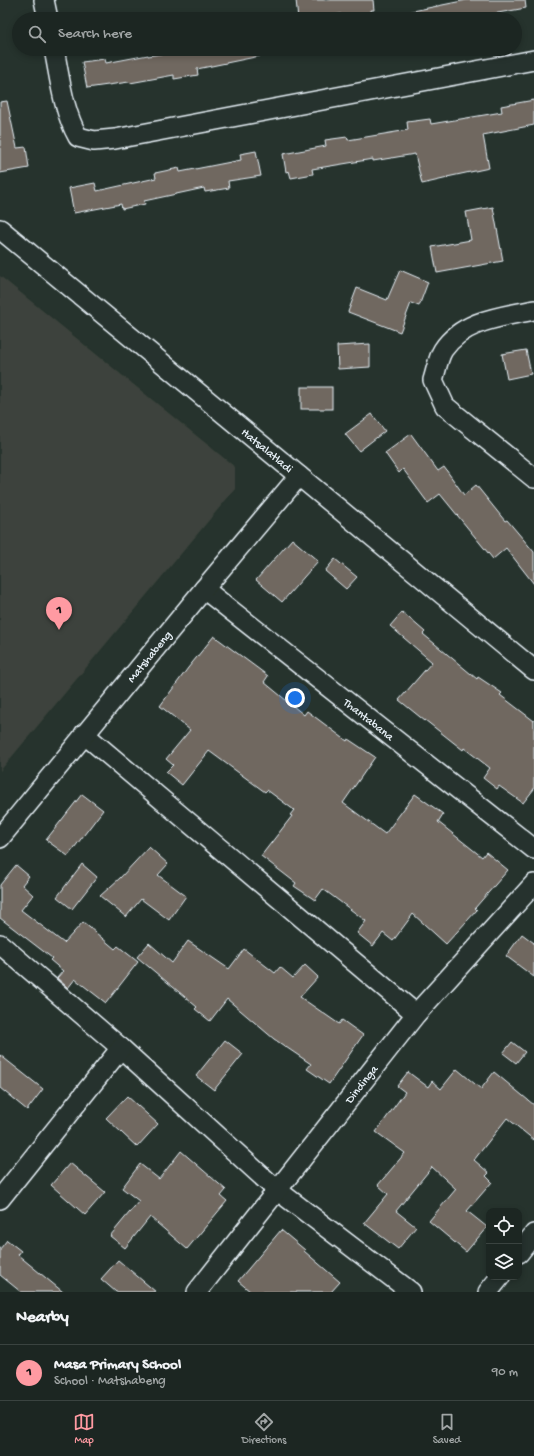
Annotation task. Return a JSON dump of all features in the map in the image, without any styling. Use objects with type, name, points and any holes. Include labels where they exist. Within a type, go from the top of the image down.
[{"type":"street","points":[[44,0],[47,12]]},
{"type":"street","points":[[55,56],[65,104],[72,125],[78,137],[94,141],[115,139],[534,60]]},
{"type":"street","name":"Hatsalatladi","points":[[0,229],[534,670]]},
{"type":"street","points":[[534,310],[481,322],[457,334],[443,351],[433,380],[445,406],[534,478]]},
{"type":"street","name":"Matshabeng","points":[[0,838],[204,588],[299,476]]},
{"type":"street","name":"Thantabana","points":[[204,588],[534,849]]},
{"type":"street","points":[[84,734],[416,1014]]},
{"type":"street","name":"Dindinga","points":[[197,1292],[416,1014],[534,884]]},
{"type":"street","points":[[0,944],[121,1048],[277,1190],[411,1292]]},
{"type":"street","points":[[0,1198],[121,1048]]},
{"type":"street","points":[[522,1249],[534,1234]]},
{"type":"street","points":[[488,1292],[498,1280]]},
{"type":"shaded area","points":[[0,276],[235,467],[235,489],[0,771]]},
{"type":"building","points":[[296,0],[373,0],[374,10],[371,10],[371,12],[297,12]]},
{"type":"building","points":[[467,0],[525,0],[526,8],[503,12],[408,12]]},
{"type":"building","points":[[143,56],[260,56],[197,69],[198,75],[174,79],[174,75],[130,83],[87,88],[82,62],[105,59],[106,63]]},
{"type":"building","points":[[534,100],[534,125],[483,135],[489,168],[422,184],[415,154],[312,169],[313,174],[291,178],[289,171],[286,172],[283,154],[326,146],[325,140],[347,137],[348,140],[408,130],[407,122],[430,119],[431,124],[502,112],[501,106]]},
{"type":"building","points":[[7,101],[17,148],[26,147],[29,168],[0,173],[0,102]]},
{"type":"building","points":[[256,151],[261,176],[228,181],[229,188],[205,192],[204,188],[144,201],[145,204],[122,209],[121,204],[74,213],[69,188],[95,183],[97,191],[156,178],[155,173],[179,168],[180,172],[241,160],[240,154]]},
{"type":"building","points":[[493,207],[503,261],[437,273],[432,247],[471,240],[466,212]]},
{"type":"building","points":[[400,270],[428,282],[419,306],[411,303],[400,332],[348,312],[357,288],[387,300]]},
{"type":"building","points":[[370,344],[370,367],[338,369],[337,346]]},
{"type":"building","points":[[526,350],[531,374],[507,379],[502,354]]},
{"type":"building","points":[[301,387],[332,387],[332,409],[301,409]]},
{"type":"building","points":[[372,414],[385,431],[359,451],[345,434]]},
{"type":"building","points":[[411,434],[438,471],[444,467],[464,495],[476,485],[505,521],[507,520],[534,552],[534,584],[506,548],[493,559],[440,494],[428,503],[403,469],[399,473],[385,453]]},
{"type":"building","points":[[292,539],[318,561],[282,602],[256,580]]},
{"type":"building","points":[[335,559],[357,577],[346,589],[325,571]]},
{"type":"building","points":[[402,612],[425,632],[423,634],[477,679],[478,677],[502,693],[500,695],[534,721],[534,789],[523,803],[499,786],[497,789],[483,778],[490,768],[464,748],[463,750],[399,700],[432,662],[390,626]]},
{"type":"building","points":[[214,636],[268,676],[264,682],[304,715],[307,711],[347,741],[348,739],[375,757],[343,803],[385,834],[415,794],[443,814],[438,822],[482,857],[486,852],[508,870],[475,908],[477,910],[446,944],[413,914],[393,941],[383,933],[373,946],[357,933],[366,921],[323,889],[315,900],[294,886],[296,883],[261,856],[292,816],[290,815],[294,810],[267,790],[265,792],[209,751],[182,785],[166,772],[173,765],[166,759],[190,730],[160,706]]},
{"type":"building","points":[[82,794],[103,810],[68,856],[46,840]]},
{"type":"building","points":[[149,847],[168,864],[158,875],[186,896],[169,920],[141,899],[126,917],[100,896],[120,878]]},
{"type":"building","points":[[82,864],[97,877],[72,909],[57,897]]},
{"type":"building","points":[[16,865],[29,876],[22,885],[33,895],[21,910],[64,943],[83,922],[115,949],[118,946],[138,962],[106,1003],[75,979],[68,988],[57,978],[63,971],[50,960],[52,958],[0,918],[0,885]]},
{"type":"building","points":[[522,934],[534,943],[534,977],[506,956]]},
{"type":"building","points":[[188,941],[229,969],[244,949],[275,973],[280,967],[293,978],[305,965],[318,977],[300,997],[339,1024],[342,1020],[363,1035],[329,1084],[307,1069],[311,1064],[274,1039],[227,999],[210,1021],[195,1009],[197,1007],[137,957],[149,943],[172,963]]},
{"type":"building","points":[[225,1040],[243,1054],[214,1090],[196,1076]]},
{"type":"building","points":[[512,1042],[525,1052],[516,1063],[503,1053]]},
{"type":"building","points":[[0,1055],[43,1089],[27,1110],[0,1088]]},
{"type":"building","points":[[457,1069],[481,1089],[494,1072],[534,1105],[534,1140],[507,1118],[474,1160],[489,1173],[486,1176],[492,1182],[467,1211],[486,1226],[486,1228],[466,1252],[429,1221],[456,1189],[432,1167],[396,1211],[416,1227],[398,1249],[364,1223],[388,1194],[378,1185],[405,1153],[376,1132],[405,1092],[397,1086],[408,1072],[428,1087],[432,1081],[441,1089]]},
{"type":"building","points":[[127,1096],[158,1124],[137,1147],[106,1118]]},
{"type":"building","points":[[181,1151],[226,1190],[221,1196],[227,1201],[187,1249],[150,1217],[125,1248],[110,1236],[139,1201],[122,1188],[140,1164],[159,1179]]},
{"type":"building","points":[[70,1163],[105,1192],[85,1215],[51,1185]]},
{"type":"building","points":[[281,1230],[340,1282],[331,1292],[251,1292],[238,1281]]},
{"type":"building","points":[[7,1240],[21,1251],[18,1255],[63,1292],[21,1292],[0,1275],[0,1249]]},
{"type":"building","points":[[118,1260],[156,1292],[116,1292],[101,1279]]},
{"type":"place","name":"Masa Primary School","points":[[59,630]]}]
